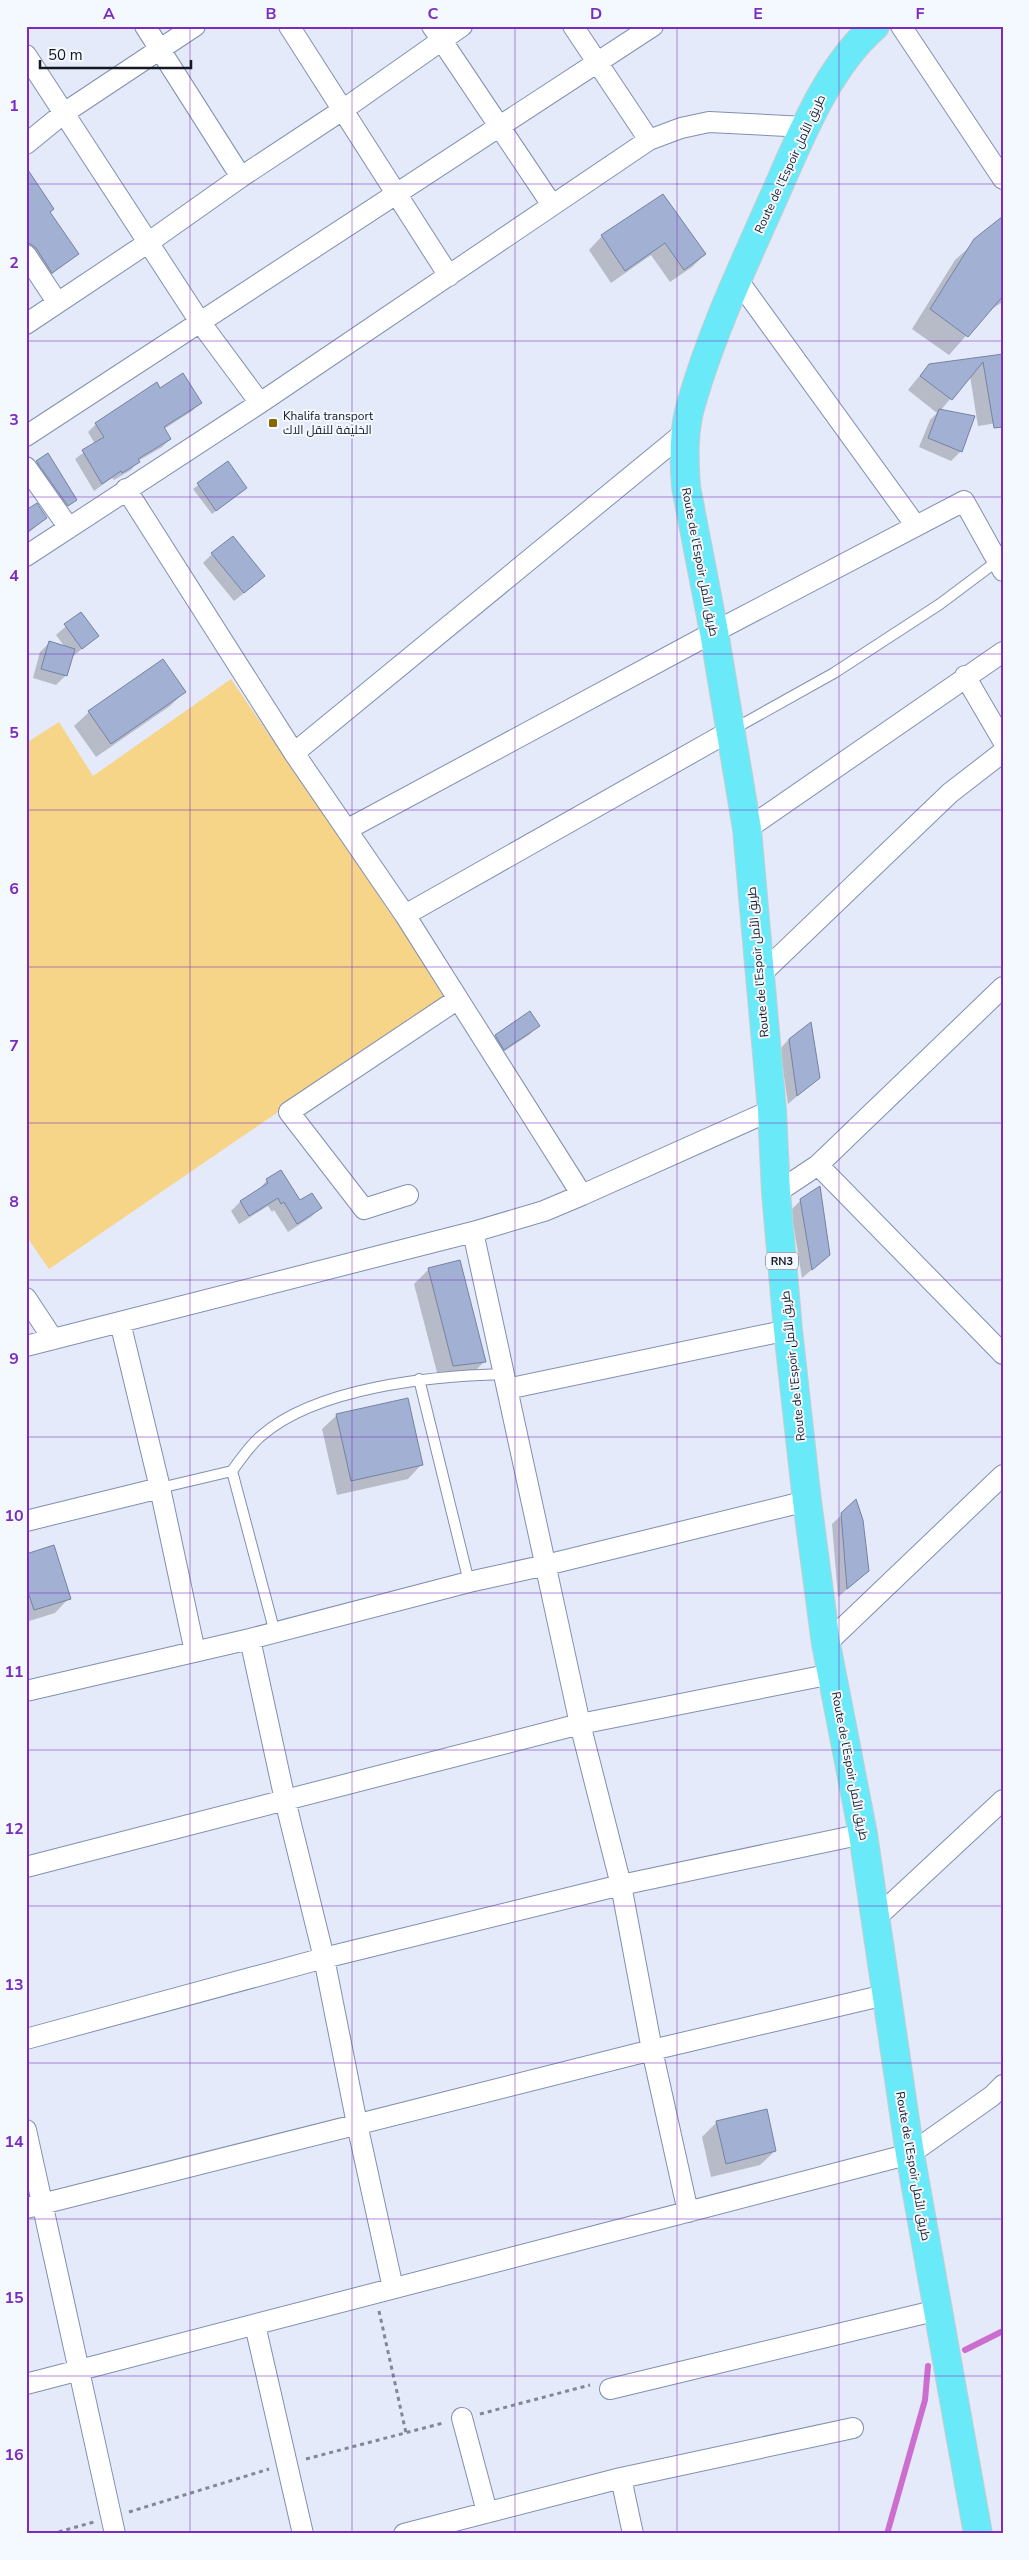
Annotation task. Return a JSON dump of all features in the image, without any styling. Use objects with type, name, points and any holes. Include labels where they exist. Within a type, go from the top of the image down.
[{"type":"highway","name":"Route de l’Espoir طريق الأمل","points":[[875,26],[837,72],[819,98],[737,279],[692,401],[685,432],[686,487],[714,632],[747,829],[758,977],[772,1110],[776,1194],[788,1330],[807,1501],[826,1644],[863,1834],[885,1995],[910,2154],[978,2534]]},
{"type":"street","points":[[145,26],[241,177]]},
{"type":"street","points":[[26,144],[64,113],[195,26]]},
{"type":"street","points":[[289,26],[449,276]]},
{"type":"street","points":[[26,324],[149,242],[241,177],[344,110],[437,33],[462,26]]},
{"type":"street","points":[[573,26],[649,140]]},
{"type":"street","points":[[26,436],[653,26]]},
{"type":"street","points":[[901,26],[1003,179]]},
{"type":"street","points":[[437,33],[552,204]]},
{"type":"street","points":[[26,56],[200,322],[260,402]]},
{"type":"street","points":[[26,556],[449,276],[552,204],[649,140],[681,128],[710,122],[806,127]]},
{"type":"street","points":[[26,254],[57,302]]},
{"type":"street","points":[[737,279],[916,526]]},
{"type":"street","points":[[294,753],[685,432]]},
{"type":"street","points":[[26,467],[69,528]]},
{"type":"street","points":[[126,489],[294,753],[405,914],[582,1195]]},
{"type":"street","points":[[348,829],[714,632],[964,501],[1001,563]]},
{"type":"street","points":[[747,829],[965,676],[1003,652]]},
{"type":"street","points":[[965,676],[1003,741]]},
{"type":"street","points":[[405,914],[730,731]]},
{"type":"street","points":[[758,977],[950,794],[1003,752]]},
{"type":"street","points":[[776,1194],[818,1166],[1003,987]]},
{"type":"street","points":[[408,1195],[364,1209],[289,1112],[458,999]]},
{"type":"street","points":[[26,1346],[472,1232],[544,1211],[772,1110]]},
{"type":"street","points":[[818,1166],[1003,1354]]},
{"type":"street","points":[[472,1232],[580,1724],[621,1885],[652,2050],[688,2212]]},
{"type":"street","points":[[26,1298],[53,1339]]},
{"type":"street","points":[[120,1322],[160,1488],[195,1652]]},
{"type":"street","points":[[505,1382],[788,1330]]},
{"type":"street","points":[[826,1644],[1003,1476]]},
{"type":"street","points":[[26,1521],[160,1488]]},
{"type":"street","points":[[26,1691],[275,1633],[469,1582],[546,1566],[807,1501]]},
{"type":"street","points":[[250,1639],[285,1800],[324,1958],[357,2124],[384,2291]]},
{"type":"street","points":[[26,1867],[580,1724],[832,1674]]},
{"type":"street","points":[[875,1919],[1003,1800]]},
{"type":"street","points":[[26,2039],[324,1958],[621,1885],[863,1834]]},
{"type":"street","points":[[34,2205],[652,2050],[885,1995]]},
{"type":"street","points":[[26,2384],[910,2154],[992,2096],[1003,2086]]},
{"type":"street","points":[[26,2130],[34,2205],[80,2370],[114,2525]]},
{"type":"street","points":[[610,2389],[938,2310]]},
{"type":"street","points":[[255,2325],[303,2534]]},
{"type":"street","points":[[462,2418],[488,2512]]},
{"type":"street","points":[[416,2532],[621,2478],[853,2428]]},
{"type":"street","points":[[621,2478],[633,2534]]},
{"type":"lane","points":[[730,731],[842,668],[1001,563]]},
{"type":"lane","points":[[419,1379],[469,1582]]},
{"type":"lane","points":[[160,1488],[232,1471],[261,1436],[283,1420],[308,1408],[360,1392],[419,1379],[505,1382]]},
{"type":"lane","points":[[232,1471],[275,1633]]},
{"type":"path","points":[[384,2291],[406,2433]]},
{"type":"path","points":[[51,2534],[114,2525],[287,2464],[462,2418],[596,2384],[610,2389]]},
{"type":"shaded area","points":[[231,679],[447,996],[49,1269],[26,1236],[26,743],[59,722],[93,776]]},
{"type":"building","points":[[26,167],[54,209],[50,212],[79,254],[52,273],[36,248],[26,241]]},
{"type":"building","points":[[663,194],[706,254],[684,270],[665,243],[625,271],[601,235]]},
{"type":"building","points":[[1003,216],[1003,296],[968,337],[930,309],[974,239]]},
{"type":"building","points":[[1003,354],[1003,427],[994,428],[983,362],[952,400],[920,376],[929,364]]},
{"type":"building","points":[[183,373],[202,403],[164,427],[171,439],[138,459],[140,462],[122,473],[121,471],[102,484],[82,450],[104,437],[95,423],[157,382],[160,388]]},
{"type":"building","points":[[939,409],[975,416],[962,452],[928,438]]},
{"type":"building","points":[[48,453],[77,500],[68,506],[36,461]]},
{"type":"building","points":[[228,461],[247,488],[216,511],[197,483]]},
{"type":"building","points":[[37,503],[47,518],[26,533],[26,510]]},
{"type":"building","points":[[233,536],[265,576],[244,593],[211,553]]},
{"type":"building","points":[[81,612],[99,636],[82,649],[64,624]]},
{"type":"building","points":[[49,641],[75,649],[67,676],[41,669]]},
{"type":"building","points":[[163,659],[186,692],[111,744],[88,711]]},
{"type":"building","points":[[530,1011],[540,1026],[504,1050],[495,1035]]},
{"type":"building","points":[[811,1022],[820,1078],[797,1096],[789,1039]]},
{"type":"building","points":[[281,1170],[300,1200],[312,1193],[322,1208],[297,1224],[284,1202],[281,1204],[278,1198],[249,1216],[240,1201],[268,1183],[266,1179]]},
{"type":"building","points":[[820,1186],[830,1255],[812,1270],[800,1199]]},
{"type":"building","points":[[460,1260],[486,1362],[453,1366],[428,1268]]},
{"type":"building","points":[[408,1398],[423,1465],[351,1481],[336,1414]]},
{"type":"building","points":[[856,1499],[863,1520],[869,1571],[847,1589],[841,1513]]},
{"type":"building","points":[[54,1545],[71,1599],[34,1610],[26,1586],[26,1554]]},
{"type":"building","points":[[767,2109],[776,2151],[726,2164],[716,2121]]},
{"type":"waterway","points":[[965,2350],[1003,2331]]},
{"type":"waterway","points":[[887,2534],[925,2400],[928,2366]]},
{"type":"place","name":"Khalifa transport الخليفة للنقل الاك","points":[[273,423]]}]
